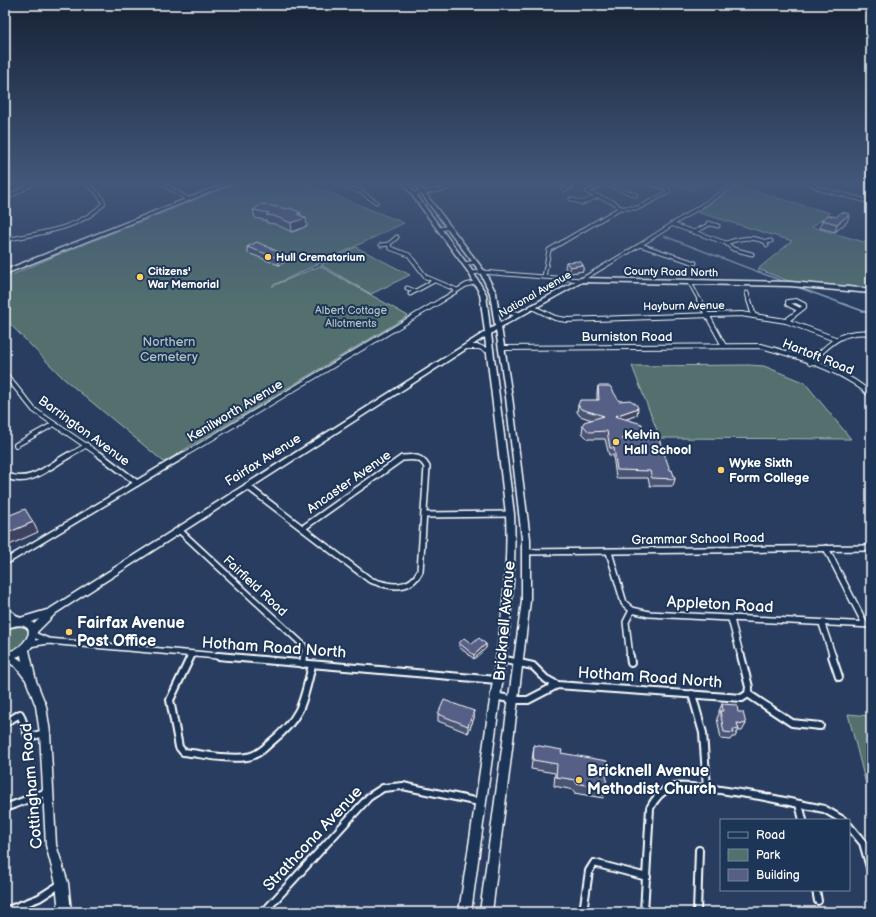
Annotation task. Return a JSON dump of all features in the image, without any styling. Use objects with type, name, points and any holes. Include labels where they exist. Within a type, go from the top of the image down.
[{"type":"street","points":[[5,240],[69,224]]},
{"type":"street","points":[[5,272],[126,224]]},
{"type":"street","name":"Bricknell Avenue","points":[[436,224],[477,282],[483,294],[510,514],[509,588],[501,659],[479,802],[465,912]]},
{"type":"street","name":"Bricknell Avenue","points":[[446,224],[482,272],[493,293],[497,327],[502,348],[513,422],[526,552],[526,602],[486,912]]},
{"type":"street","points":[[544,277],[549,250],[593,224]]},
{"type":"street","points":[[671,224],[704,237],[726,243],[733,249],[752,256],[757,253]]},
{"type":"street","name":"National Avenue","points":[[488,333],[640,245],[671,224]]},
{"type":"street","points":[[694,232],[709,224],[718,226]]},
{"type":"street","points":[[440,229],[449,228]]},
{"type":"street","points":[[726,243],[744,236],[756,238],[767,244],[771,241]]},
{"type":"street","points":[[381,245],[389,244],[397,238]]},
{"type":"street","points":[[389,244],[390,248],[395,251],[406,253],[426,277],[457,290]]},
{"type":"street","points":[[640,245],[695,263]]},
{"type":"street","points":[[406,253],[410,251]]},
{"type":"street","points":[[465,264],[475,262]]},
{"type":"street","name":"County Road North","points":[[471,273],[482,272],[581,280],[790,284],[871,291]]},
{"type":"street","name":"National Avenue","points":[[592,273],[593,280]]},
{"type":"street","points":[[410,294],[434,281]]},
{"type":"street","name":"Kenilworth Avenue","points":[[5,562],[457,290],[477,282]]},
{"type":"street","points":[[690,283],[724,346]]},
{"type":"street","points":[[407,288],[415,291]]},
{"type":"street","points":[[483,294],[493,293]]},
{"type":"street","points":[[747,293],[754,316]]},
{"type":"street","name":"Hayburn Avenue","points":[[532,307],[561,320],[706,314],[754,316],[786,321],[835,340]]},
{"type":"street","points":[[496,310],[519,314]]},
{"type":"street","points":[[786,321],[800,310]]},
{"type":"street","points":[[810,363],[835,340],[848,332],[871,333]]},
{"type":"street","name":"Fairfax Avenue","points":[[5,625],[53,611],[488,333]]},
{"type":"street","points":[[467,346],[479,347],[491,352]]},
{"type":"street","name":"Burniston Road","points":[[502,348],[753,346]]},
{"type":"street","name":"Hartoft Road","points":[[753,346],[781,351],[810,363],[854,382],[867,389],[871,395]]},
{"type":"street","name":"Barrington Avenue","points":[[5,374],[29,404],[54,424],[87,445],[137,483]]},
{"type":"street","points":[[16,444],[54,424]]},
{"type":"street","points":[[5,475],[12,480],[32,478],[87,445]]},
{"type":"street","name":"Ancaster Avenue","points":[[247,486],[370,580],[385,586],[405,586],[418,577],[420,571],[427,468],[423,460],[415,457],[405,457],[303,528]]},
{"type":"street","points":[[504,470],[517,469]]},
{"type":"street","points":[[425,515],[510,514]]},
{"type":"street","name":"Fairfield Road","points":[[179,530],[303,645],[306,650],[303,664]]},
{"type":"street","points":[[826,548],[868,625]]},
{"type":"street","name":"Grammar School Road","points":[[526,552],[871,548]]},
{"type":"street","points":[[609,552],[624,603],[632,610],[626,622],[631,663]]},
{"type":"street","name":"Appleton Road","points":[[632,610],[649,614],[822,624],[868,625]]},
{"type":"street","points":[[5,611],[20,621],[31,624],[34,633]]},
{"type":"street","name":"Fairfax Avenue","points":[[26,647],[34,633],[53,611]]},
{"type":"street","points":[[731,619],[749,686],[748,694],[792,723],[820,726]]},
{"type":"street","points":[[822,624],[839,677]]},
{"type":"street","name":"Hotham Road North","points":[[34,633],[48,642]]},
{"type":"street","name":"Hotham Road North","points":[[26,647],[48,642],[497,680]]},
{"type":"street","points":[[7,656],[26,647]]},
{"type":"street","name":"Cottingham Road","points":[[26,647],[31,681],[40,706],[45,733],[52,845],[62,883],[65,912]]},
{"type":"street","points":[[191,655],[170,700],[179,747],[183,752],[193,753],[248,757],[259,753],[298,716],[306,693],[312,665]]},
{"type":"street","name":"Cottingham Road","points":[[7,656],[19,664],[31,681]]},
{"type":"street","name":"Hotham Road North","points":[[501,659],[533,666],[546,679],[558,685]]},
{"type":"street","name":"Hotham Road North","points":[[495,696],[514,700],[532,699],[548,688],[558,685],[742,698],[748,694]]},
{"type":"street","points":[[692,694],[703,733],[706,788]]},
{"type":"street","points":[[5,723],[20,714],[28,735],[33,736],[45,733]]},
{"type":"street","name":"Strathcona Avenue","points":[[264,912],[369,797],[383,788],[402,786],[479,802]]},
{"type":"street","points":[[644,912],[650,808],[657,795],[670,787],[706,788],[799,804],[824,809],[841,819]]},
{"type":"street","points":[[5,808],[49,791]]},
{"type":"street","points":[[799,804],[803,819]]},
{"type":"street","points":[[850,827],[863,843],[871,871]]},
{"type":"street","points":[[697,912],[699,850]]},
{"type":"street","points":[[583,912],[589,871],[594,863],[647,877]]},
{"type":"street","points":[[5,911],[39,898],[62,883]]},
{"type":"street","points":[[816,891],[818,901]]},
{"type":"green space","name":"Northern Cemetery","points":[[135,224],[402,224],[272,286],[320,266],[408,316],[164,462],[64,379],[5,319],[5,278]]},
{"type":"green space","points":[[736,224],[816,224],[812,227],[871,244],[871,288],[788,281],[758,269],[792,241]]},
{"type":"green space","points":[[356,247],[410,275],[371,294],[321,265]]},
{"type":"green space","points":[[632,366],[764,366],[805,383],[851,439],[660,438]]},
{"type":"green space","points":[[12,625],[21,625],[27,628],[29,630],[29,638],[17,650],[5,653],[5,628]]},
{"type":"green space","points":[[848,714],[871,716],[871,804]]},
{"type":"building","points":[[257,242],[285,255],[278,258],[247,247]]},
{"type":"building","points":[[580,261],[583,265],[570,267],[566,262]]},
{"type":"building","name":"Kelvin Hall School","points":[[598,386],[610,386],[619,401],[630,400],[636,404],[638,408],[615,416],[642,424],[642,430],[622,439],[659,439],[670,470],[672,470],[675,479],[652,478],[650,471],[617,470],[614,448],[610,448],[607,431],[589,432],[583,425],[584,422],[604,416],[581,409],[578,405],[580,400],[599,400]]},
{"type":"building","points":[[25,509],[33,522],[5,534],[5,517]]},
{"type":"building","points":[[464,638],[472,644],[479,638],[486,644],[474,655],[459,643]]},
{"type":"building","points":[[444,700],[474,711],[468,726],[438,714]]},
{"type":"building","points":[[722,704],[737,705],[738,712],[743,712],[746,724],[737,723],[739,730],[733,729],[734,733],[724,732],[720,711],[723,711]]},
{"type":"building","points":[[534,745],[562,750],[561,753],[607,761],[606,789],[576,783],[576,780],[556,777],[557,764],[533,760]]},
{"type":"waterway","points":[[664,236],[782,281]]},
{"type":"waterway","points":[[800,288],[871,314]]},
{"type":"place","name":"Hull Crematorium","points":[[268,257]]},
{"type":"place","name":"Citizens' War Memorial","points":[[140,277]]},
{"type":"place","name":"Kelvin Hall School","points":[[616,442]]},
{"type":"place","name":"Wyke Sixth Form College","points":[[721,470]]},
{"type":"place","name":"Fairfax Avenue Post Office","points":[[69,632]]},
{"type":"place","name":"Bricknell Avenue Methodist Church","points":[[579,780]]},
{"type":"park label","name":"Albert Cottage Allotments","points":[[351,316]]}]
